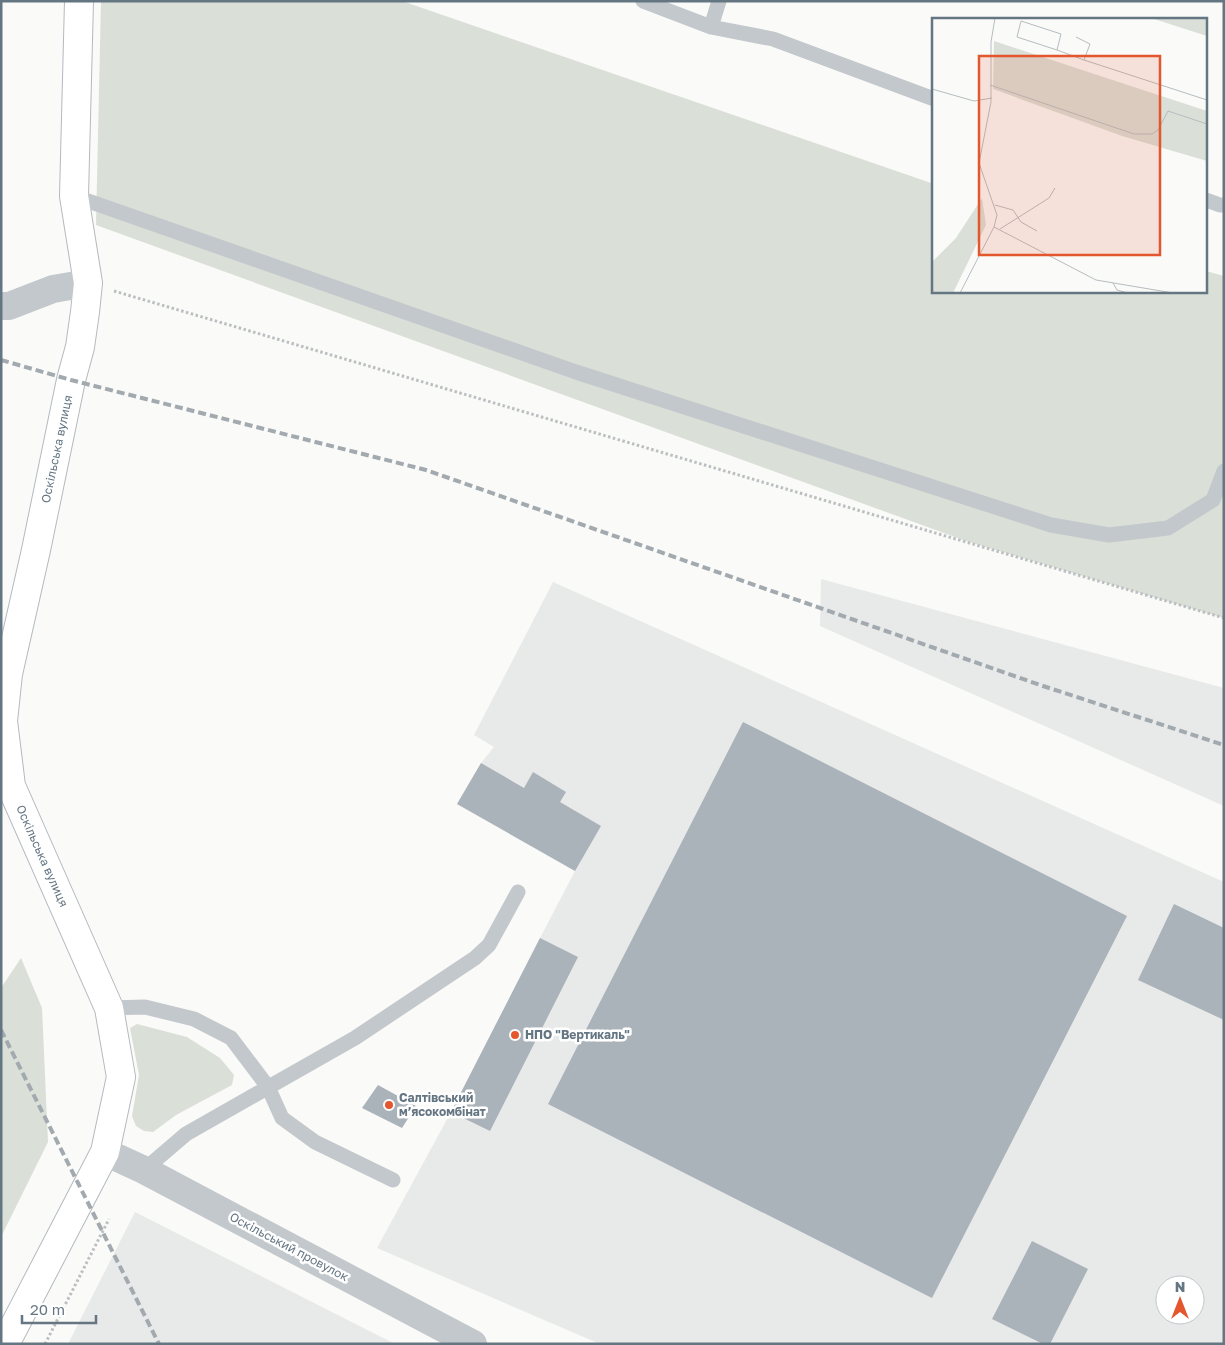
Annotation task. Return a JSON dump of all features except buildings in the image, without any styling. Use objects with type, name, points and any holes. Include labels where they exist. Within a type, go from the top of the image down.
[{"type":"main road","name":"Оскільська вулиця","points":[[5,1344],[105,1152],[121,1077],[109,1008],[11,786],[3,721],[8,674],[71,380],[80,347],[88,283],[74,196],[79,1]]},
{"type":"street","points":[[1,306],[9,306],[53,289],[88,283]]},
{"type":"street","name":"Оскільський провулок","points":[[105,1152],[144,1170],[473,1344]]},
{"type":"lane","points":[[643,1],[711,26],[773,39],[932,98]]},
{"type":"lane","points":[[711,26],[719,1]]},
{"type":"lane","points":[[74,196],[576,372],[1051,525],[1109,535],[1168,528],[1213,500],[1224,471]]},
{"type":"lane","points":[[1208,201],[1224,205]]},
{"type":"lane","points":[[144,1170],[186,1134],[355,1038],[475,958],[489,945],[518,892]]},
{"type":"lane","points":[[109,1008],[145,1007],[194,1019],[231,1038],[268,1087],[282,1118],[314,1142],[393,1180]]},
{"type":"path","points":[[88,283],[1224,618]]},
{"type":"path","points":[[45,1344],[109,1219]]},
{"type":"shaded area","points":[[101,1],[402,1],[932,183],[932,292],[1208,292],[1208,272],[1224,276],[1224,618],[966,541],[96,225]]},
{"type":"shaded area","points":[[821,579],[1224,688],[1224,806],[820,626]]},
{"type":"shaded area","points":[[553,582],[1224,882],[1224,1344],[600,1344],[377,1248],[451,1112],[575,871],[457,804],[481,763],[494,747],[474,735]]},
{"type":"shaded area","points":[[21,958],[42,1008],[48,1142],[1,1237],[1,988]]},
{"type":"shaded area","points":[[137,1024],[187,1037],[220,1058],[234,1075],[232,1085],[176,1115],[153,1132],[144,1131],[136,1126],[132,1116],[139,1075],[130,1028]]},
{"type":"shaded area","points":[[135,1212],[395,1344],[68,1344]]},
{"type":"railway","points":[[1,360],[71,380],[426,470],[1043,686],[1224,745]]},
{"type":"railway","points":[[1,1030],[159,1344]]},
{"type":"place","name":"НПО \"Вертикаль\"","points":[[515,1035]]},
{"type":"place","name":"Салтівський мʼясокомбінат","points":[[389,1105]]}]
